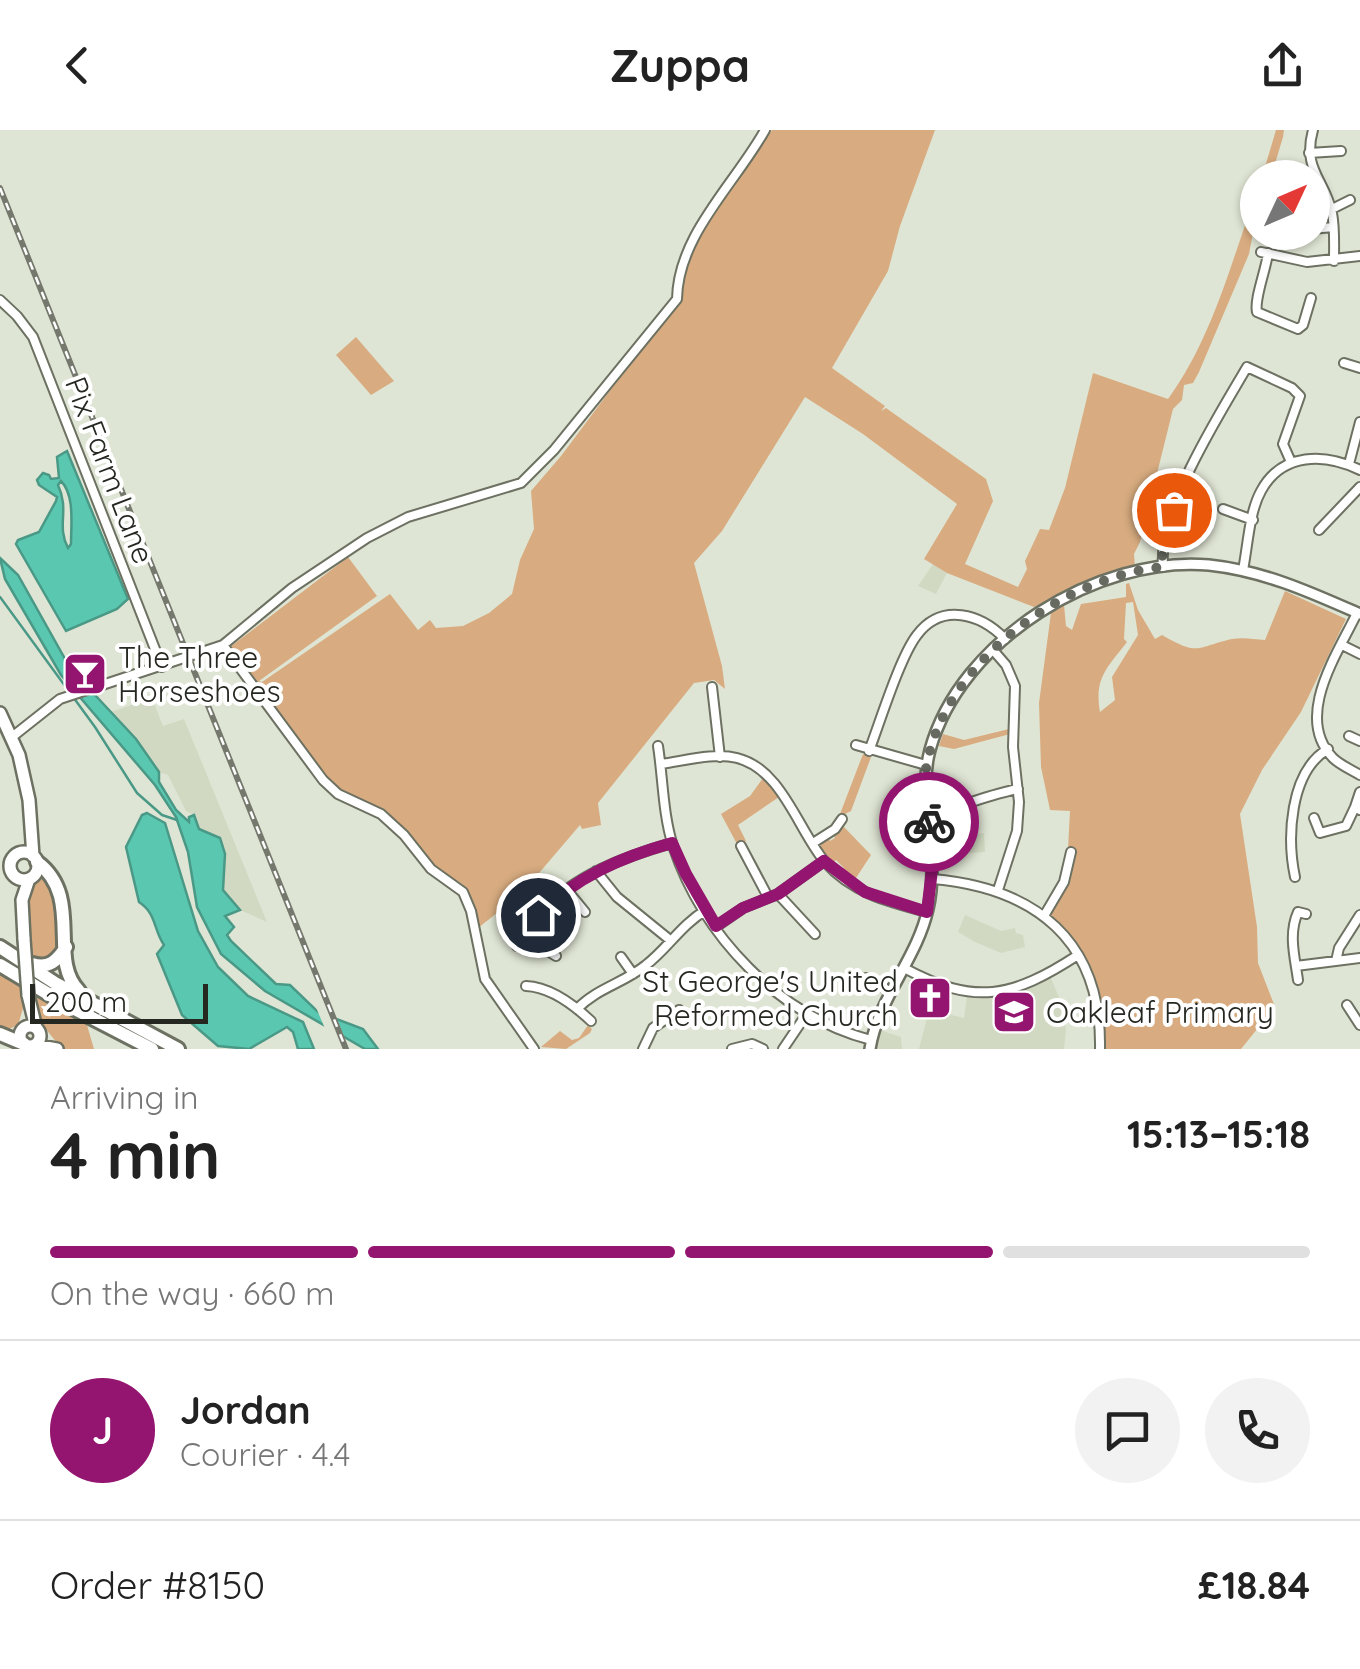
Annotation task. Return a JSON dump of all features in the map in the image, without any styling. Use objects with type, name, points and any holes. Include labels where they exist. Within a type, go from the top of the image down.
[{"type":"highway","points":[[30,870],[53,878],[61,899],[68,980],[92,1004]]},
{"type":"highway","points":[[0,947],[6,965],[152,1049]]},
{"type":"highway","points":[[6,965],[48,966],[66,948]]},
{"type":"highway","points":[[6,965],[178,1049]]},
{"type":"highway","points":[[2,1035],[30,1035]]},
{"type":"main road","points":[[0,713],[12,737],[32,825],[30,870],[22,900],[30,1035]]},
{"type":"main road","points":[[30,870],[10,866],[32,825]]},
{"type":"main road","points":[[20,852],[30,870]]},
{"type":"street","points":[[12,737],[48,706],[76,693],[223,645],[292,588],[408,516],[521,483],[676,299],[677,277],[690,244],[765,130]]},
{"type":"street","points":[[1310,160],[1313,130]]},
{"type":"street","points":[[1309,153],[1341,152]]},
{"type":"street","points":[[1332,210],[1350,200]]},
{"type":"street","points":[[1330,206],[1334,261]]},
{"type":"street","points":[[1312,298],[1298,329],[1257,312],[1255,301],[1264,284],[1265,252],[1307,262],[1360,256]]},
{"type":"street","name":"Pix Farm Lane","points":[[0,300],[33,337],[162,667]]},
{"type":"street","points":[[1344,362],[1360,368]]},
{"type":"street","points":[[1163,567],[1162,550],[1185,480],[1247,367],[1292,388],[1300,396],[1283,444],[1291,462]]},
{"type":"street","points":[[1221,415],[1233,422]]},
{"type":"street","points":[[1349,464],[1360,422]]},
{"type":"street","points":[[1243,570],[1260,492],[1291,462],[1323,457],[1360,470]]},
{"type":"street","points":[[1319,530],[1360,487]]},
{"type":"street","points":[[1223,510],[1253,520]]},
{"type":"street","points":[[658,746],[672,843],[716,926],[758,978],[806,1015],[870,1045],[891,992],[919,940],[927,912],[933,879],[926,765],[945,715],[993,650],[1042,611],[1080,588],[1134,570],[1204,565],[1243,570],[1290,583],[1358,614],[1318,697],[1316,711],[1333,758],[1357,773],[1360,760]]},
{"type":"street","points":[[869,751],[910,648],[925,627],[950,615],[970,615],[988,622],[1005,639]]},
{"type":"street","points":[[223,645],[323,780],[338,794],[381,814],[404,835],[431,870],[463,892],[472,911],[485,979],[534,1049]]},
{"type":"street","points":[[1342,645],[1360,654]]},
{"type":"street","points":[[993,650],[1006,665],[1015,686],[1013,734],[1018,789],[1017,831],[998,890]]},
{"type":"street","points":[[712,687],[720,756]]},
{"type":"street","points":[[1349,736],[1360,741]]},
{"type":"street","points":[[856,746],[926,765]]},
{"type":"street","points":[[1295,877],[1290,816],[1319,754],[1328,749]]},
{"type":"street","points":[[661,764],[720,756],[739,758],[758,768],[774,784],[824,861],[865,892],[927,912]]},
{"type":"street","points":[[928,814],[962,806],[988,794],[1018,789]]},
{"type":"street","points":[[1314,818],[1320,834],[1346,826],[1357,808],[1360,792]]},
{"type":"street","points":[[813,843],[835,829],[842,819]]},
{"type":"street","points":[[517,946],[538,915],[567,890],[612,862],[672,843]]},
{"type":"street","points":[[742,846],[768,896]]},
{"type":"street","points":[[1044,916],[1064,882],[1071,852]]},
{"type":"street","points":[[716,926],[743,908],[778,894],[824,861]]},
{"type":"street","points":[[596,871],[617,897],[670,940]]},
{"type":"street","points":[[933,879],[998,890],[1044,916],[1078,955],[1096,1000],[1100,1049]]},
{"type":"street","points":[[567,890],[584,912]]},
{"type":"street","points":[[778,894],[815,934]]},
{"type":"street","points":[[577,1009],[594,993],[633,974],[706,910]]},
{"type":"street","points":[[1298,980],[1293,957],[1294,919],[1298,912],[1306,914]]},
{"type":"street","points":[[1336,961],[1339,948],[1360,915]]},
{"type":"street","points":[[524,936],[556,956]]},
{"type":"street","points":[[904,968],[944,988],[988,994],[1027,985],[1078,955]]},
{"type":"street","points":[[621,957],[633,974]]},
{"type":"street","points":[[1296,966],[1360,958]]},
{"type":"street","points":[[866,978],[891,992]]},
{"type":"street","points":[[526,986],[577,1009],[591,1022]]},
{"type":"street","points":[[541,1004],[546,992]]},
{"type":"street","points":[[1348,1005],[1360,1025]]},
{"type":"street","points":[[643,1049],[653,1028],[678,1010]]},
{"type":"street","points":[[783,1049],[806,1015]]},
{"type":"street","points":[[666,1018],[672,1028]]},
{"type":"street","points":[[732,1049],[752,1044],[764,1049]]},
{"type":"shaded area","points":[[772,130],[935,130],[888,271],[832,368],[885,406],[881,411],[886,408],[986,479],[993,501],[965,564],[1018,587],[1040,529],[1049,530],[1065,488],[1093,373],[1168,399],[1209,325],[1240,240],[1240,250],[1250,250],[1199,372],[1193,383],[1184,385],[1182,400],[1173,409],[1134,554],[1135,568],[1047,603],[1034,607],[947,573],[924,559],[957,504],[863,434],[805,397],[722,531],[694,563],[725,689],[714,680],[694,683],[598,803],[601,825],[582,829],[580,825],[522,893],[478,928],[474,904],[462,884],[431,865],[395,821],[378,808],[346,794],[320,773],[230,647],[348,557],[377,596],[259,681],[390,594],[418,630],[430,620],[436,628],[463,626],[489,613],[512,594],[520,560],[534,529],[531,491],[680,297],[691,253],[729,188]]},
{"type":"shaded area","points":[[1276,130],[1284,130],[1276,160],[1267,160]]},
{"type":"shaded area","points":[[356,337],[394,381],[371,395],[336,355]]},
{"type":"shaded area","points":[[933,564],[947,573],[936,594],[918,586]]},
{"type":"shaded area","points":[[1129,583],[1138,610],[1155,639],[1162,635],[1191,648],[1236,638],[1265,640],[1285,591],[1346,619],[1301,712],[1262,770],[1240,814],[1257,927],[1258,963],[1275,1007],[1241,1049],[1102,1049],[1090,974],[1050,917],[1072,854],[1068,849],[1070,811],[1050,810],[1041,767],[1039,703],[1051,613],[1064,605],[1066,626],[1072,630],[1081,604],[1126,597]],"holes":[[[1133,602],[1138,635],[1112,677],[1115,700],[1100,712],[1101,682],[1127,642],[1126,603]]]},
{"type":"shaded area","points":[[152,698],[163,726],[184,719],[267,922],[240,910],[223,890],[225,854],[199,829],[194,815],[186,811],[168,775],[159,772],[111,712]]},
{"type":"shaded area","points":[[1009,729],[1010,734],[954,749],[939,746],[943,734],[964,740]]},
{"type":"shaded area","points":[[863,754],[871,757],[851,811],[840,814]]},
{"type":"shaded area","points":[[763,778],[779,797],[738,825],[746,841],[738,846],[721,814],[750,796]]},
{"type":"shaded area","points":[[844,827],[871,855],[854,881],[820,846],[828,837],[830,841],[835,838],[833,834]]},
{"type":"shaded area","points":[[984,833],[985,852],[969,853],[962,846],[940,847],[939,843],[964,842],[967,835]]},
{"type":"shaded area","points":[[39,878],[53,892],[58,913],[54,957],[44,962],[33,959],[25,908],[31,882]]},
{"type":"shaded area","points":[[965,915],[1001,931],[1015,928],[1016,933],[1023,935],[1025,947],[1001,953],[975,942],[958,932]]},
{"type":"shaded area","points":[[0,971],[87,1025],[94,1049],[64,1049],[24,1005],[18,1025],[7,1030],[0,1028]]},
{"type":"shaded area","name":"Oakleaf Primary","points":[[1050,976],[1061,1002],[1066,1030],[1064,1049],[919,1049],[929,1010],[964,1018],[967,996],[1007,994]]},
{"type":"shaded area","points":[[588,1025],[590,1033],[566,1049],[541,1047],[560,1031],[572,1040],[579,1038]]},
{"type":"shaded area","points":[[880,1030],[901,1037],[902,1049],[875,1049]]},
{"type":"water","points":[[67,451],[128,599],[117,609],[66,631],[16,544],[39,532],[56,501],[57,497],[37,480],[43,473],[51,479],[59,478],[57,457]],"holes":[[[61,481],[71,511],[68,548],[58,485]]]},
{"type":"water","points":[[0,558],[18,575],[78,682],[136,739],[159,772],[159,782],[176,810],[189,822],[194,815],[199,829],[220,838],[225,854],[223,890],[240,910],[225,916],[234,927],[227,935],[231,941],[276,984],[290,985],[318,1012],[363,1029],[378,1049],[365,1049],[265,991],[221,954],[197,907],[188,852],[176,817],[155,785],[61,675],[5,579]]},
{"type":"water","points":[[147,813],[165,823],[198,931],[218,967],[248,996],[303,1022],[314,1049],[298,1049],[293,1032],[287,1027],[249,1049],[218,1046],[182,1015],[157,954],[164,945],[149,912],[139,902],[126,847],[142,815]]},
{"type":"pier","points":[[315,1005],[335,1014],[346,1042],[326,1031]]},
{"type":"waterway","points":[[0,597],[95,727],[137,793],[162,815],[177,820]]},
{"type":"railway","points":[[0,188],[346,1049]]},
{"type":"way so far","points":[[929,822],[925,775],[932,744],[967,682],[1005,639],[1080,588],[1134,570],[1163,567],[1162,550],[1174,510]]},
{"type":"place","name":"The Three Horseshoes","points":[[85,674]]},
{"type":"place","name":"St George's United Reformed Church","points":[[930,998]]},
{"type":"place","name":"Oakleaf Primary","points":[[1014,1012]]},
{"type":"route","points":[[538,915],[567,890],[612,862],[672,843],[716,926],[743,908],[778,894],[824,861],[865,892],[927,912],[933,861],[929,822]]}]
